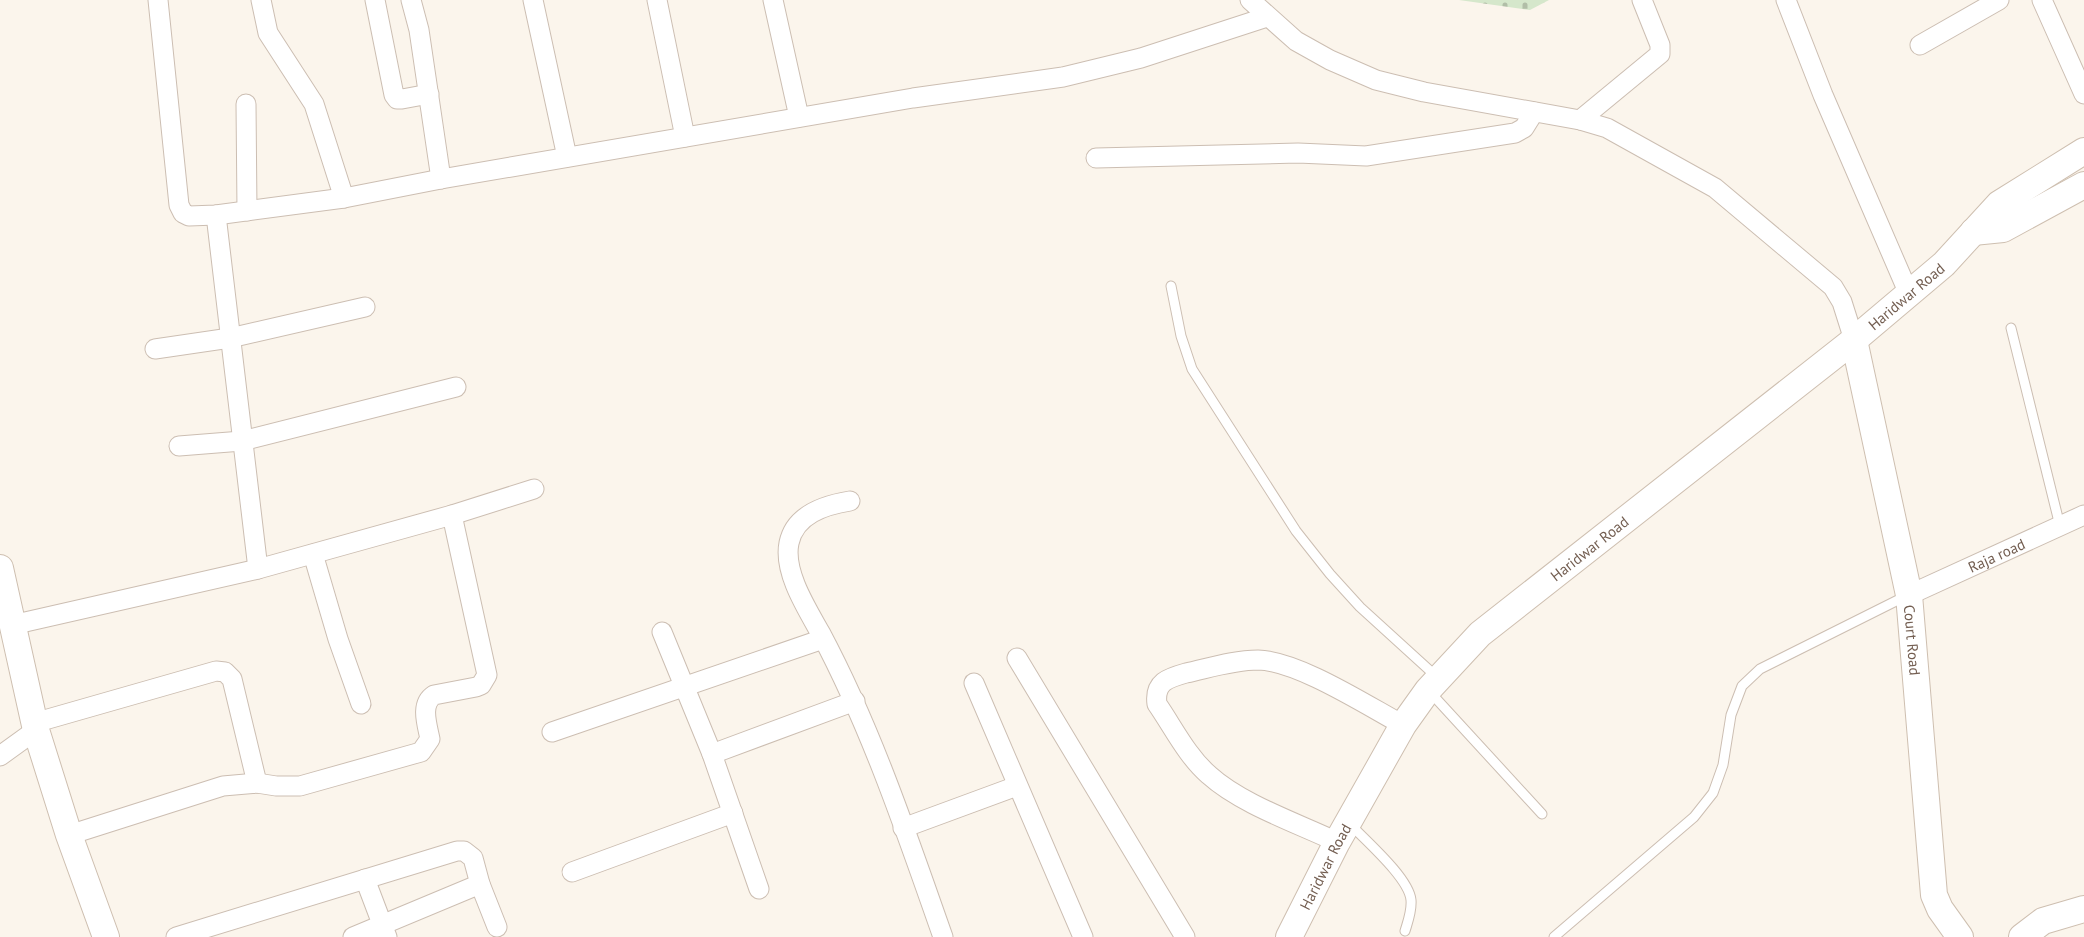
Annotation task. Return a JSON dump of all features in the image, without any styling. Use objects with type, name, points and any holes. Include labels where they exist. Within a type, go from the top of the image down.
[{"type":"main road","name":"Haridwar Road","points":[[1289,937],[1343,832],[1404,725],[1433,684],[1480,634],[1854,340],[1944,264],[1999,204],[2084,151]]},
{"type":"main road","points":[[1973,232],[2003,229],[2084,185]]},
{"type":"main road","name":"Court Road","points":[[1854,340],[1909,594],[1934,895],[1940,909],[1960,937]]},
{"type":"main road","points":[[0,568],[35,727],[69,835],[106,937]]},
{"type":"main road","points":[[2022,937],[2043,920],[2084,909]]},
{"type":"street","points":[[158,0],[179,205],[183,213],[189,216],[216,215],[344,198],[441,179],[799,117],[1098,70],[1267,17]]},
{"type":"street","points":[[261,0],[268,33],[314,104],[344,198]]},
{"type":"street","points":[[375,0],[394,95],[397,99],[402,99],[429,94]]},
{"type":"street","points":[[411,0],[419,30],[441,179]]},
{"type":"street","points":[[533,0],[567,157]]},
{"type":"street","points":[[657,0],[685,137]]},
{"type":"street","points":[[773,0],[799,117]]},
{"type":"street","points":[[1250,0],[1267,17],[1296,40],[1330,60],[1376,80],[1424,92],[1580,120],[1607,128],[1715,188],[1833,286],[1842,302],[1854,340]]},
{"type":"street","points":[[1580,120],[1660,54],[1660,45],[1642,0]]},
{"type":"street","points":[[1786,0],[1823,95],[1909,294]]},
{"type":"street","points":[[1920,45],[1999,0]]},
{"type":"street","points":[[2042,0],[2084,94]]},
{"type":"street","points":[[246,104],[247,211]]},
{"type":"street","points":[[1096,158],[1298,153],[1366,156],[1515,133],[1524,128],[1534,112]]},
{"type":"street","points":[[216,215],[258,569]]},
{"type":"street","points":[[155,349],[230,338],[365,307]]},
{"type":"street","points":[[178,446],[242,441],[456,387]]},
{"type":"street","points":[[12,625],[258,569],[452,516],[534,489]]},
{"type":"street","points":[[850,501],[827,505],[801,520],[789,541],[788,557],[794,580],[855,701],[943,937]]},
{"type":"street","name":"Raja road","points":[[1909,594],[2084,515]]},
{"type":"street","points":[[69,835],[223,786],[257,783],[276,786],[300,786],[414,756],[426,746],[430,739],[425,708],[429,699],[434,695],[476,687],[485,680],[487,675],[452,516]]},
{"type":"street","points":[[313,554],[338,639],[361,704]]},
{"type":"street","points":[[662,632],[712,754],[759,889]]},
{"type":"street","points":[[552,732],[823,639]]},
{"type":"street","points":[[1017,658],[1185,937]]},
{"type":"street","points":[[1343,832],[1228,790],[1208,774],[1193,758],[1157,704],[1156,693],[1161,684],[1170,677],[1234,662],[1258,660],[1279,663],[1309,675],[1404,725]]},
{"type":"street","points":[[0,756],[35,727],[216,671],[225,672],[232,678],[257,783]]},
{"type":"street","points":[[974,683],[1083,937]]},
{"type":"street","points":[[712,754],[855,701]]},
{"type":"street","points":[[903,828],[1017,786]]},
{"type":"street","points":[[572,872],[733,813]]},
{"type":"street","points":[[176,937],[464,851],[472,858],[497,927]]},
{"type":"street","points":[[365,879],[385,931]]},
{"type":"street","points":[[353,937],[385,931],[480,884]]},
{"type":"lane","points":[[1171,286],[1181,336],[1192,369],[1296,531],[1330,574],[1433,684],[1542,814]]},
{"type":"lane","points":[[2012,328],[2060,526]]},
{"type":"lane","points":[[1554,937],[1694,817],[1713,793],[1723,765],[1731,715],[1742,686],[1760,669],[1909,594]]},
{"type":"lane","points":[[1343,832],[1406,886],[1412,899],[1411,913],[1405,931]]},
{"type":"green space","points":[[1459,0],[1549,0],[1530,10]]}]
